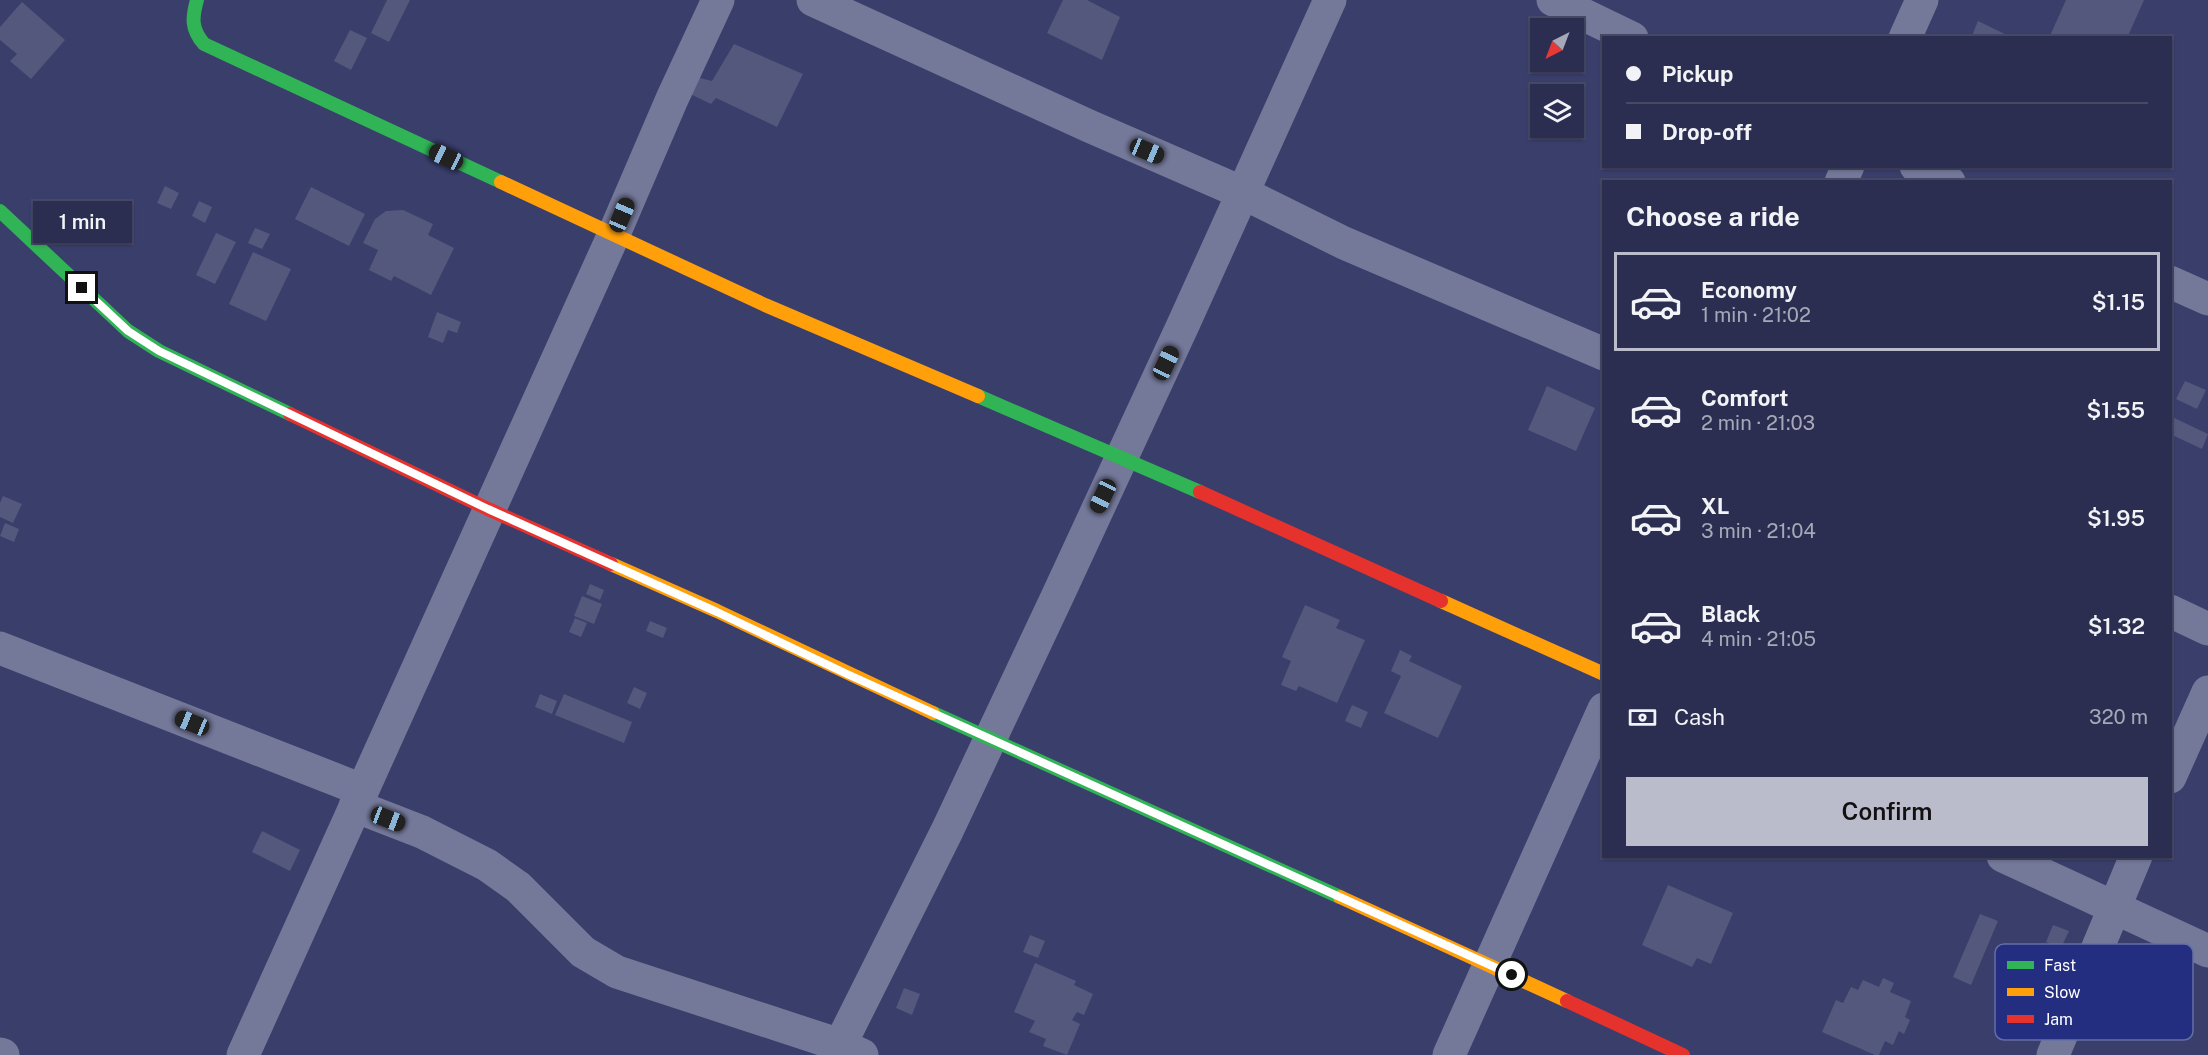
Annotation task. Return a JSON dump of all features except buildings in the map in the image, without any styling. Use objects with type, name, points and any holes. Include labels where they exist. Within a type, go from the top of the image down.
[{"type":"street","points":[[197,0],[192,18],[193,33],[204,44],[765,305],[1122,457],[1602,673]]},
{"type":"street","points":[[243,1055],[718,0]]},
{"type":"street","points":[[813,0],[1089,126],[1244,193],[1344,243],[1602,353]]},
{"type":"street","points":[[0,648],[358,798],[487,865],[518,887],[583,952],[617,972],[846,1052],[1244,193],[1330,0]]},
{"type":"street","points":[[1553,0],[1628,36]]},
{"type":"street","points":[[1906,36],[1922,0]]},
{"type":"street","points":[[1920,168],[1945,180]]},
{"type":"street","points":[[0,211],[128,331],[159,351],[488,509],[706,606],[847,674],[1490,965],[1683,1055]]},
{"type":"street","points":[[2172,283],[2208,299]]},
{"type":"street","points":[[2172,612],[2208,629]]},
{"type":"street","points":[[2172,773],[2208,692]]},
{"type":"street","points":[[1449,1055],[1602,713]]},
{"type":"street","points":[[2007,858],[2208,951]]},
{"type":"street","points":[[2099,944],[2135,858]]},
{"type":"street","points":[[2053,1055],[2059,1040]]},
{"type":"traffic: fast","points":[[197,0],[194,23],[204,44],[501,182]]},
{"type":"traffic: fast","points":[[0,211],[128,331],[159,351],[290,414]]},
{"type":"traffic: fast","points":[[978,396],[1200,492]]},
{"type":"traffic: fast","points":[[933,713],[1340,897]]},
{"type":"traffic: slow","points":[[501,182],[765,305],[978,396]]},
{"type":"traffic: slow","points":[[611,564],[717,611],[933,713]]},
{"type":"traffic: slow","points":[[1441,601],[1602,673]]},
{"type":"traffic: slow","points":[[1340,897],[1567,1001]]},
{"type":"traffic: jam","points":[[290,414],[488,509],[611,564]]},
{"type":"traffic: jam","points":[[1200,492],[1441,601]]},
{"type":"traffic: jam","points":[[1567,1001],[1683,1055]]},
{"type":"route","points":[[82,288],[128,331],[159,351],[488,509],[1512,975]]}]
